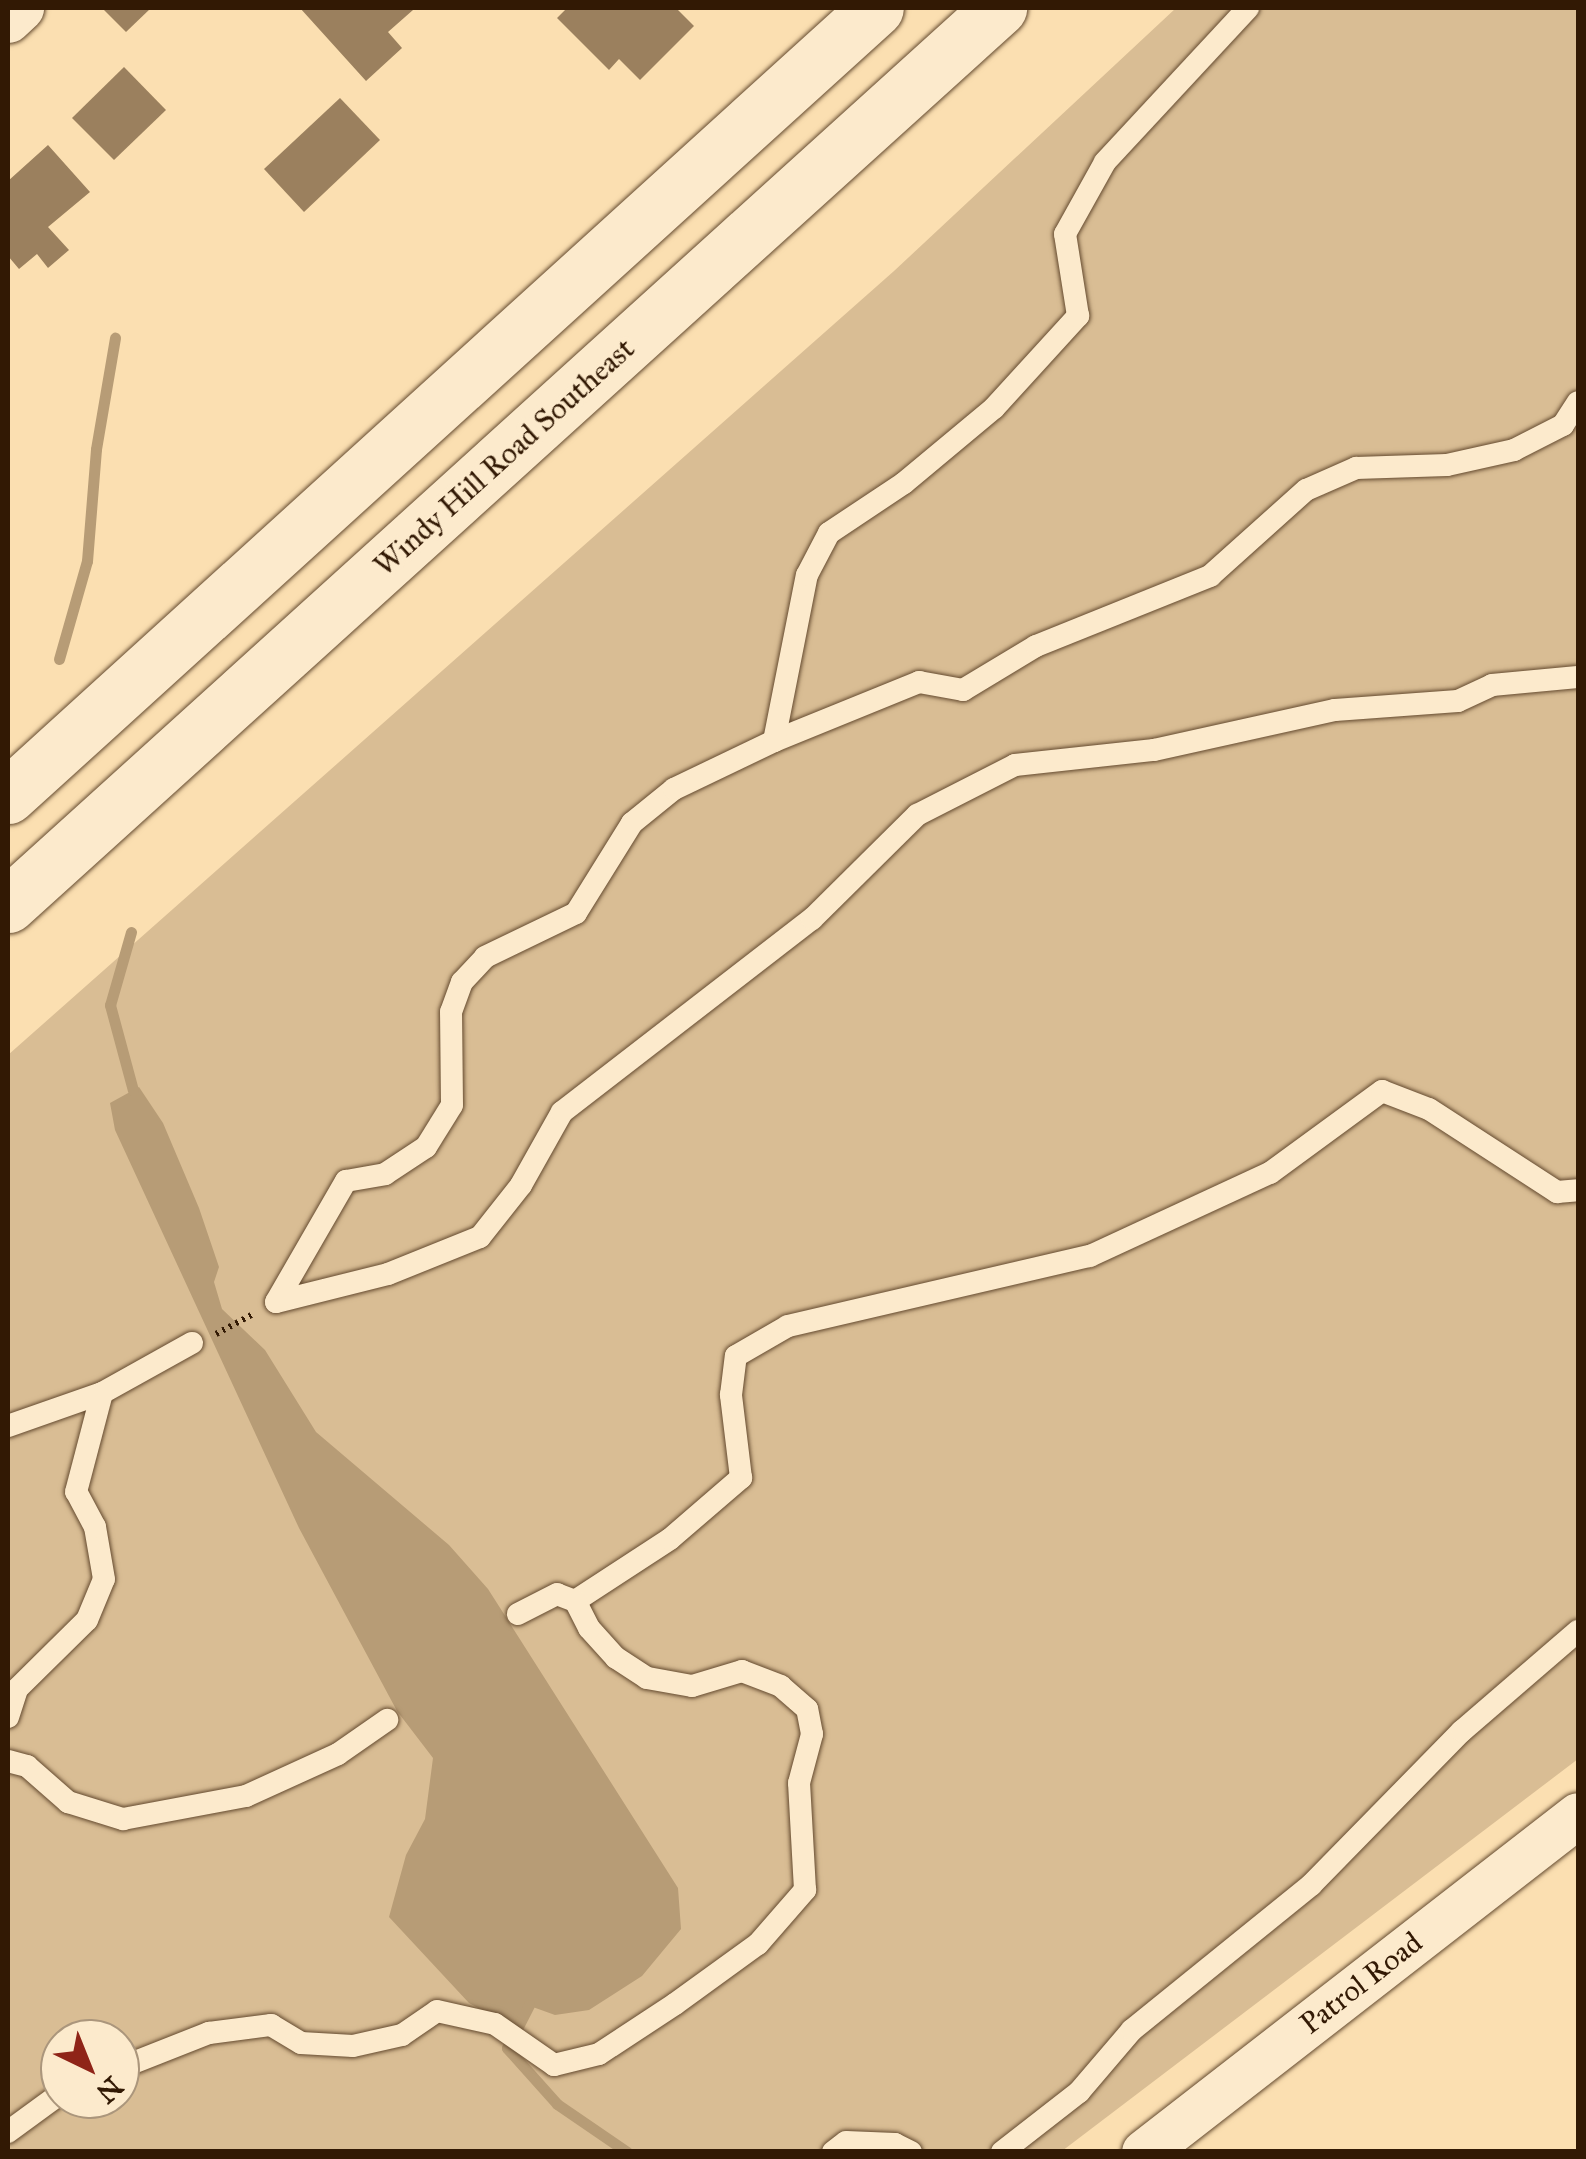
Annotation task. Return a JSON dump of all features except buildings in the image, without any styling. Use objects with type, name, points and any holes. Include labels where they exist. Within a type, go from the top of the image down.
[{"type":"main road","points":[[8,796],[876,8]]},
{"type":"main road","name":"Windy Hill Road Southeast","points":[[8,905],[999,8]]},
{"type":"street","points":[[8,20],[21,8]]},
{"type":"street","name":"Patrol Road","points":[[1144,2152],[1578,1814]]},
{"type":"lane","points":[[774,741],[808,576],[829,532],[904,483],[994,408],[1078,316],[1065,234],[1081,205],[1105,162],[1248,8]]},
{"type":"lane","points":[[276,1302],[346,1181],[386,1174],[426,1147],[452,1105],[451,1012],[462,982],[485,957],[576,913],[632,824],[674,789],[774,741],[918,682],[963,690],[1036,646],[1210,576],[1306,490],[1356,468],[1446,466],[1514,450],[1563,425],[1578,402]]},
{"type":"lane","points":[[276,1302],[388,1274],[480,1237],[521,1185],[562,1112],[812,918],[917,816],[1015,764],[1154,750],[1335,710],[1458,701],[1492,685],[1578,676]]},
{"type":"lane","points":[[576,1601],[670,1539],[741,1478],[731,1396],[736,1356],[763,1336],[878,1302],[1090,1256],[1270,1174],[1382,1091],[1429,1108],[1557,1192],[1578,1190]]},
{"type":"lane","points":[[8,1426],[102,1393],[192,1343]]},
{"type":"lane","points":[[8,1718],[17,1689],[87,1620],[104,1580],[95,1527],[76,1492],[102,1393]]},
{"type":"lane","points":[[140,2060],[210,2033],[270,2025],[301,2043],[353,2046],[402,2035],[436,2011],[495,2024],[554,2065],[598,2054],[758,1944],[805,1890],[799,1783],[812,1734],[808,1709],[781,1686],[742,1671],[692,1686],[647,1678],[588,1628],[576,1601],[557,1594],[518,1614]]},
{"type":"lane","points":[[1002,2152],[1079,2092],[1147,2017],[1311,1885],[1462,1732],[1578,1632]]},
{"type":"lane","points":[[8,1761],[27,1766],[68,1802],[123,1819],[246,1796],[338,1754],[387,1720]]},
{"type":"lane","points":[[8,2132],[40,2109]]},
{"type":"lane","points":[[834,2152],[846,2142],[895,2144],[911,2152]]},
{"type":"path","points":[[192,1343],[276,1302]]},
{"type":"shaded area","points":[[1176,8],[1578,8],[1578,1759],[1062,2151],[8,2151],[8,1055],[894,271]]},
{"type":"shaded area","points":[[139,1087],[163,1123],[199,1208],[219,1267],[214,1282],[222,1309],[265,1350],[316,1432],[449,1545],[488,1589],[678,1888],[681,1929],[642,1976],[589,2010],[555,2015],[530,2006],[513,2027],[469,2003],[389,1917],[406,1855],[425,1819],[433,1758],[397,1711],[299,1528],[115,1130],[110,1103]]},
{"type":"waterway","points":[[59,659],[87,561],[96,449],[115,338]]},
{"type":"waterway","points":[[131,932],[110,1005],[133,1090]]},
{"type":"waterway","points":[[529,2005],[507,2048],[557,2104],[627,2152]]}]
